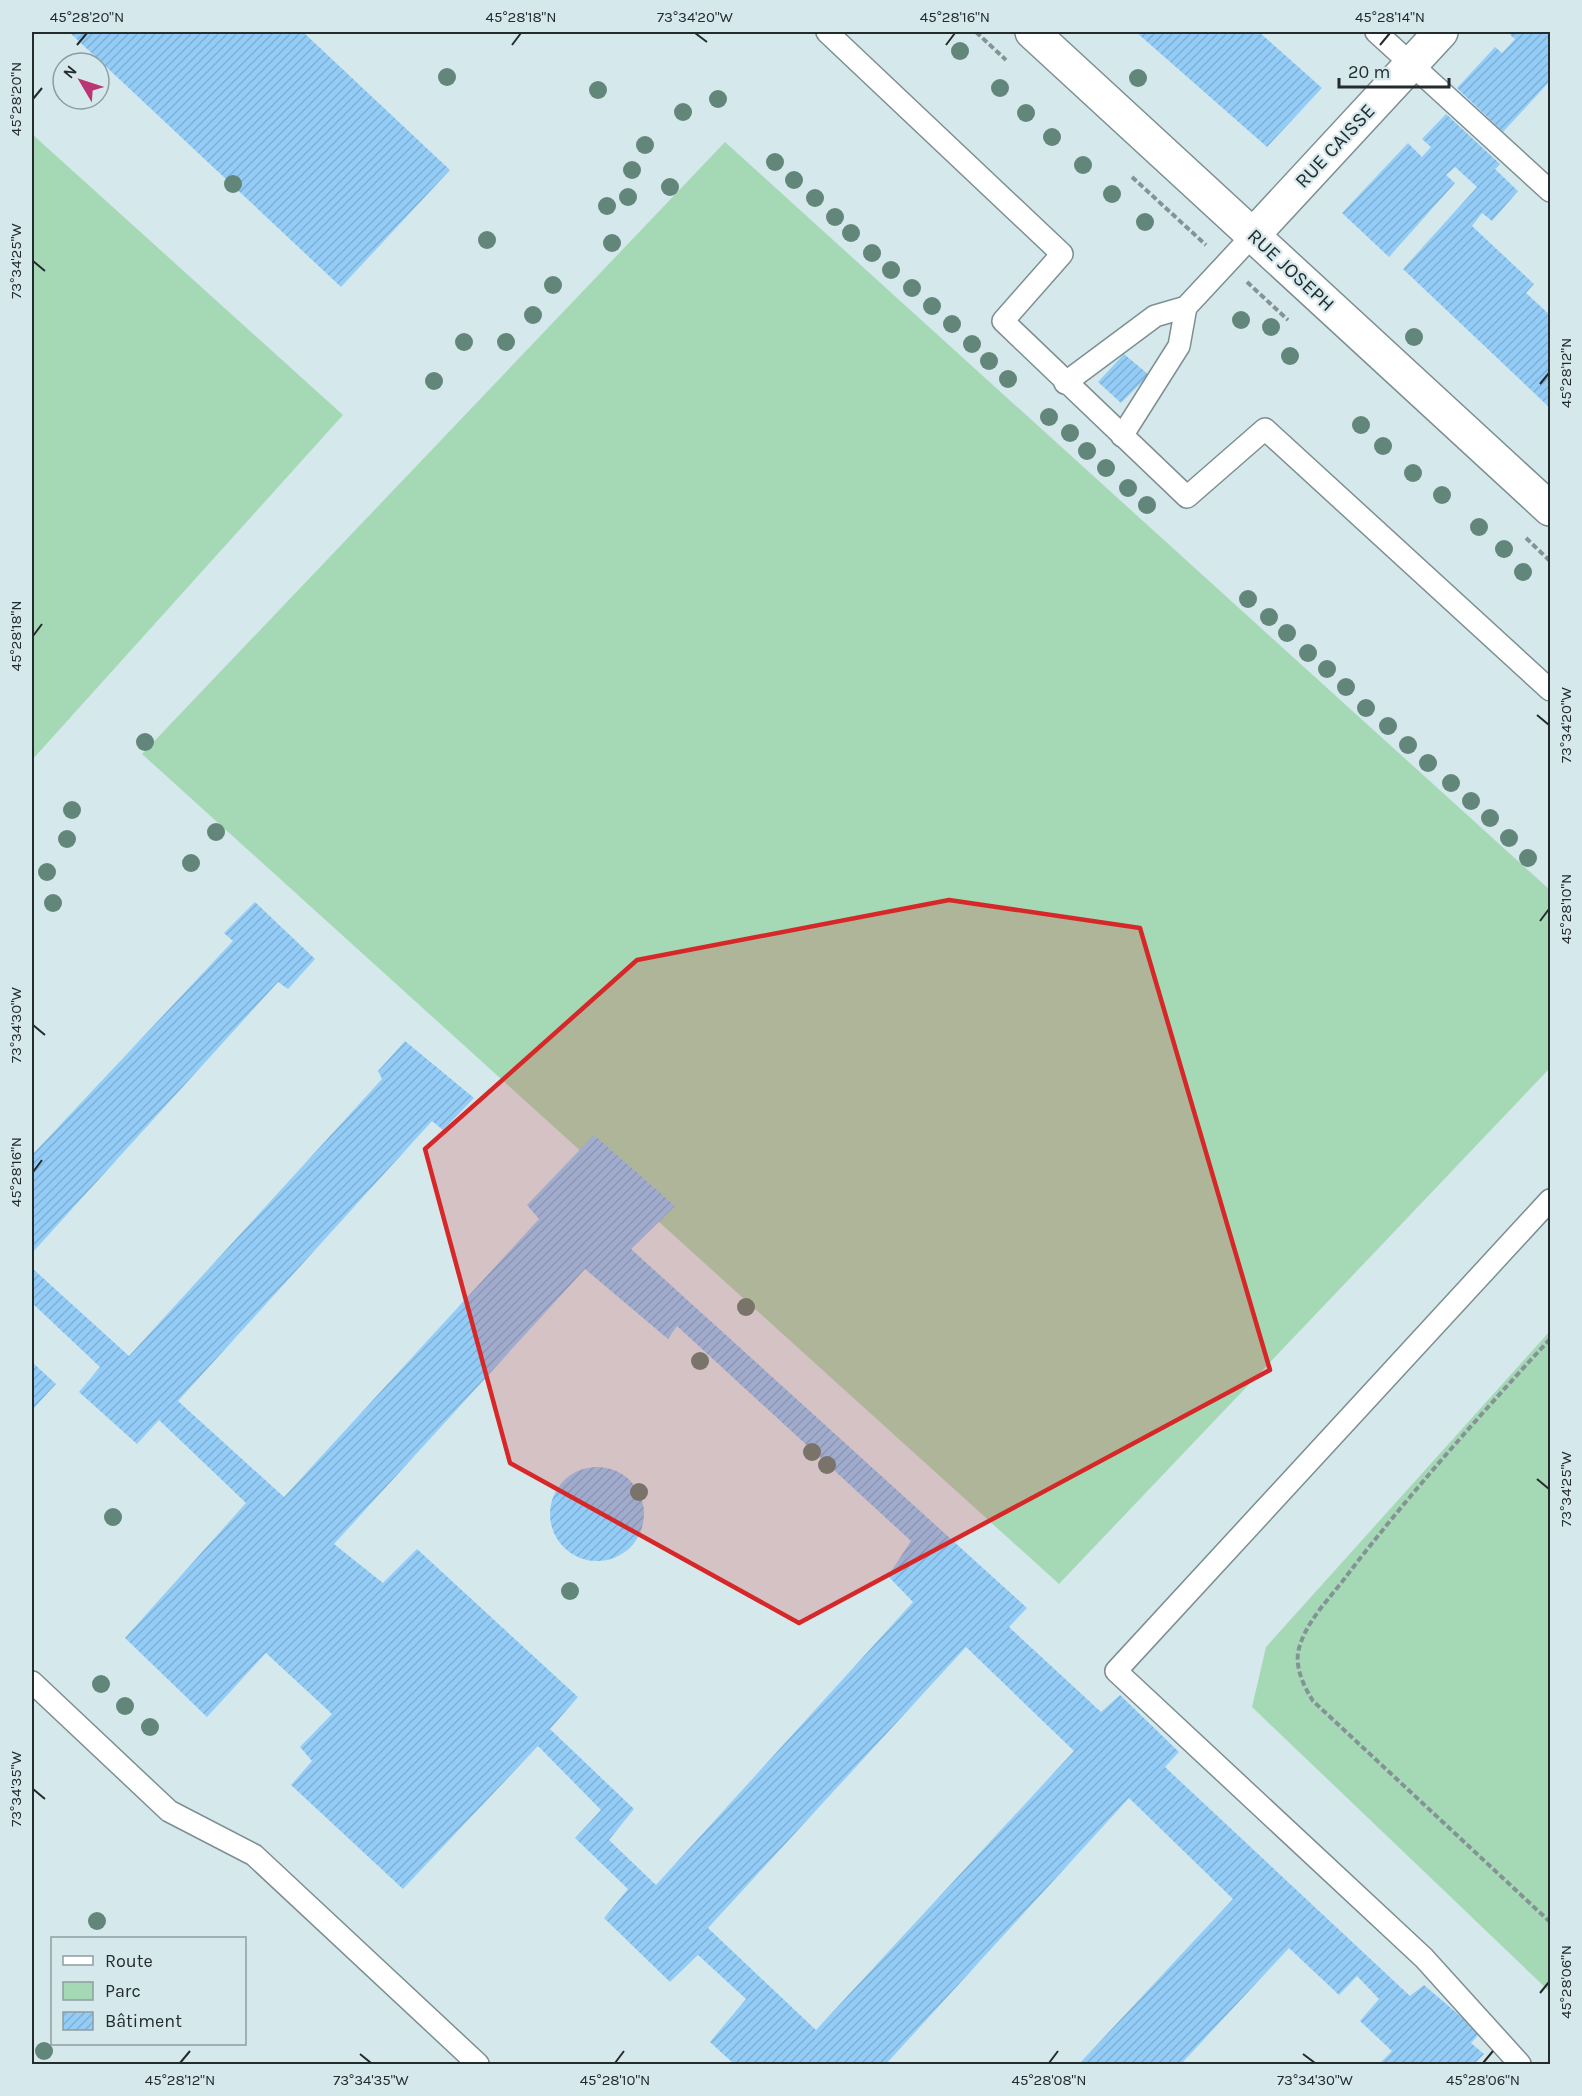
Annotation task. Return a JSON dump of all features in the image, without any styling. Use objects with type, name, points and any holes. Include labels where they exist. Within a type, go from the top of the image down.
[{"type":"street","name":"RUE JOSEPH","points":[[1032,32],[1551,509]]},
{"type":"street","name":"RUE CAISSE","points":[[1253,235],[1441,32]]},
{"type":"lane","points":[[826,32],[1062,254],[1003,321],[1065,383],[1187,497],[1265,429],[1551,690]]},
{"type":"lane","points":[[1376,32],[1551,191]]},
{"type":"lane","points":[[1065,383],[1155,316],[1186,307],[1253,235]]},
{"type":"lane","points":[[1122,436],[1179,346],[1186,307]]},
{"type":"lane","points":[[1520,2064],[1424,1958],[1116,1671],[1551,1200]]},
{"type":"lane","points":[[32,1682],[169,1811],[254,1855],[478,2064]]},
{"type":"path","points":[[1551,1339],[1466,1431],[1367,1550],[1307,1628],[1299,1647],[1298,1667],[1304,1686],[1313,1701],[1551,1922]]},
{"type":"highlighted area","points":[[949,900],[1140,928],[1270,1370],[799,1623],[510,1463],[425,1149],[637,960]]},
{"type":"green space","points":[[32,134],[343,415],[32,760]]},
{"type":"green space","points":[[725,142],[1550,890],[1550,1068],[1059,1584],[142,754]]},
{"type":"green space","points":[[1550,1331],[1550,1992],[1252,1707],[1266,1647]]},
{"type":"building","points":[[69,32],[303,32],[450,170],[341,287],[111,71],[111,51],[89,51]]},
{"type":"building","points":[[1136,32],[1259,32],[1322,88],[1267,147]]},
{"type":"building","points":[[1513,32],[1550,32],[1550,81],[1503,132],[1457,88],[1495,47],[1502,53],[1515,39],[1510,35]]},
{"type":"building","points":[[1446,114],[1500,164],[1495,169],[1518,191],[1492,221],[1482,213],[1472,226],[1534,284],[1526,293],[1550,315],[1550,408],[1403,269],[1477,187],[1455,167],[1446,175],[1455,183],[1389,257],[1342,213],[1408,143],[1422,157],[1431,147],[1422,139]]},
{"type":"building","points":[[1124,354],[1149,375],[1121,403],[1098,382]]},
{"type":"building","points":[[255,902],[315,959],[288,989],[278,982],[32,1253],[32,1155],[233,941],[224,933]]},
{"type":"building","points":[[405,1041],[474,1098],[443,1130],[432,1121],[178,1401],[284,1497],[539,1219],[527,1205],[594,1135],[675,1206],[631,1249],[1027,1608],[1009,1627],[1101,1712],[1120,1695],[1179,1752],[1165,1767],[1410,1996],[1424,1985],[1480,2033],[1471,2043],[1484,2054],[1474,2064],[1379,2064],[1392,2051],[1360,2021],[1379,1999],[1357,1976],[1339,1995],[1289,1948],[1181,2064],[1079,2064],[1233,1899],[1129,1798],[886,2064],[734,2064],[710,2042],[746,1999],[698,1955],[670,1982],[604,1918],[628,1889],[575,1838],[601,1810],[538,1746],[403,1889],[291,1785],[312,1761],[300,1747],[332,1714],[266,1653],[207,1717],[125,1638],[246,1503],[159,1420],[137,1444],[79,1392],[100,1367],[32,1303],[32,1268],[129,1356],[382,1079],[378,1071]],"holes":[[[585,1269],[668,1339],[677,1326],[911,1541],[888,1576],[913,1602],[656,1885],[609,1840],[634,1809],[550,1729],[578,1697],[417,1549],[383,1583],[334,1544]],[[966,1647],[1074,1751],[816,2030],[708,1928]]]},
{"type":"building","points":[[32,1362],[56,1384],[32,1410]]},
{"type":"building","points":[[597,1467],[615,1470],[630,1481],[641,1496],[644,1514],[641,1532],[630,1547],[615,1558],[597,1561],[579,1558],[564,1547],[553,1532],[550,1514],[553,1496],[564,1481],[579,1470]]}]
